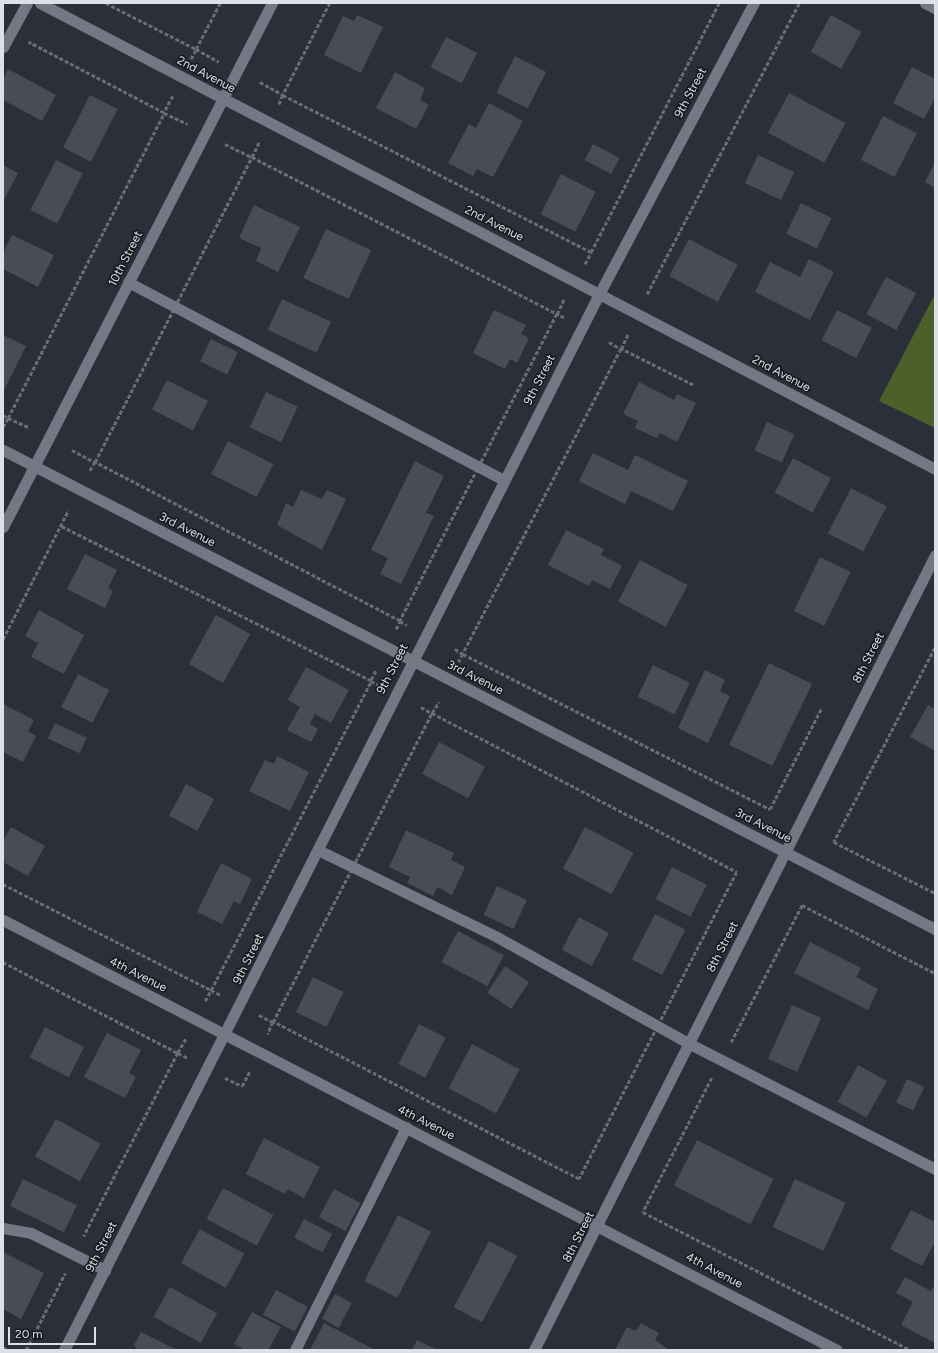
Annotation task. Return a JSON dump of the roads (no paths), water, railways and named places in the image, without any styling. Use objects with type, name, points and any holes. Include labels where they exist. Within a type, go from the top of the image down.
[{"type":"street","points":[[3,47],[26,3]]},
{"type":"street","name":"2nd Avenue","points":[[40,3],[935,469]]},
{"type":"street","name":"10th Street","points":[[3,527],[272,3]]},
{"type":"street","name":"9th Street","points":[[64,1350],[226,1035],[412,660],[599,294],[754,3]]},
{"type":"street","points":[[925,3],[935,8]]},
{"type":"street","points":[[128,282],[504,480]]},
{"type":"street","name":"3rd Avenue","points":[[3,450],[935,929]]},
{"type":"street","name":"8th Street","points":[[534,1350],[599,1226],[688,1043],[935,556]]},
{"type":"street","points":[[318,850],[497,937],[688,1043],[935,1168]]},
{"type":"street","name":"4th Avenue","points":[[3,920],[837,1350]]},
{"type":"street","points":[[295,1350],[406,1127]]},
{"type":"street","points":[[3,1228],[31,1233],[105,1270]]}]
